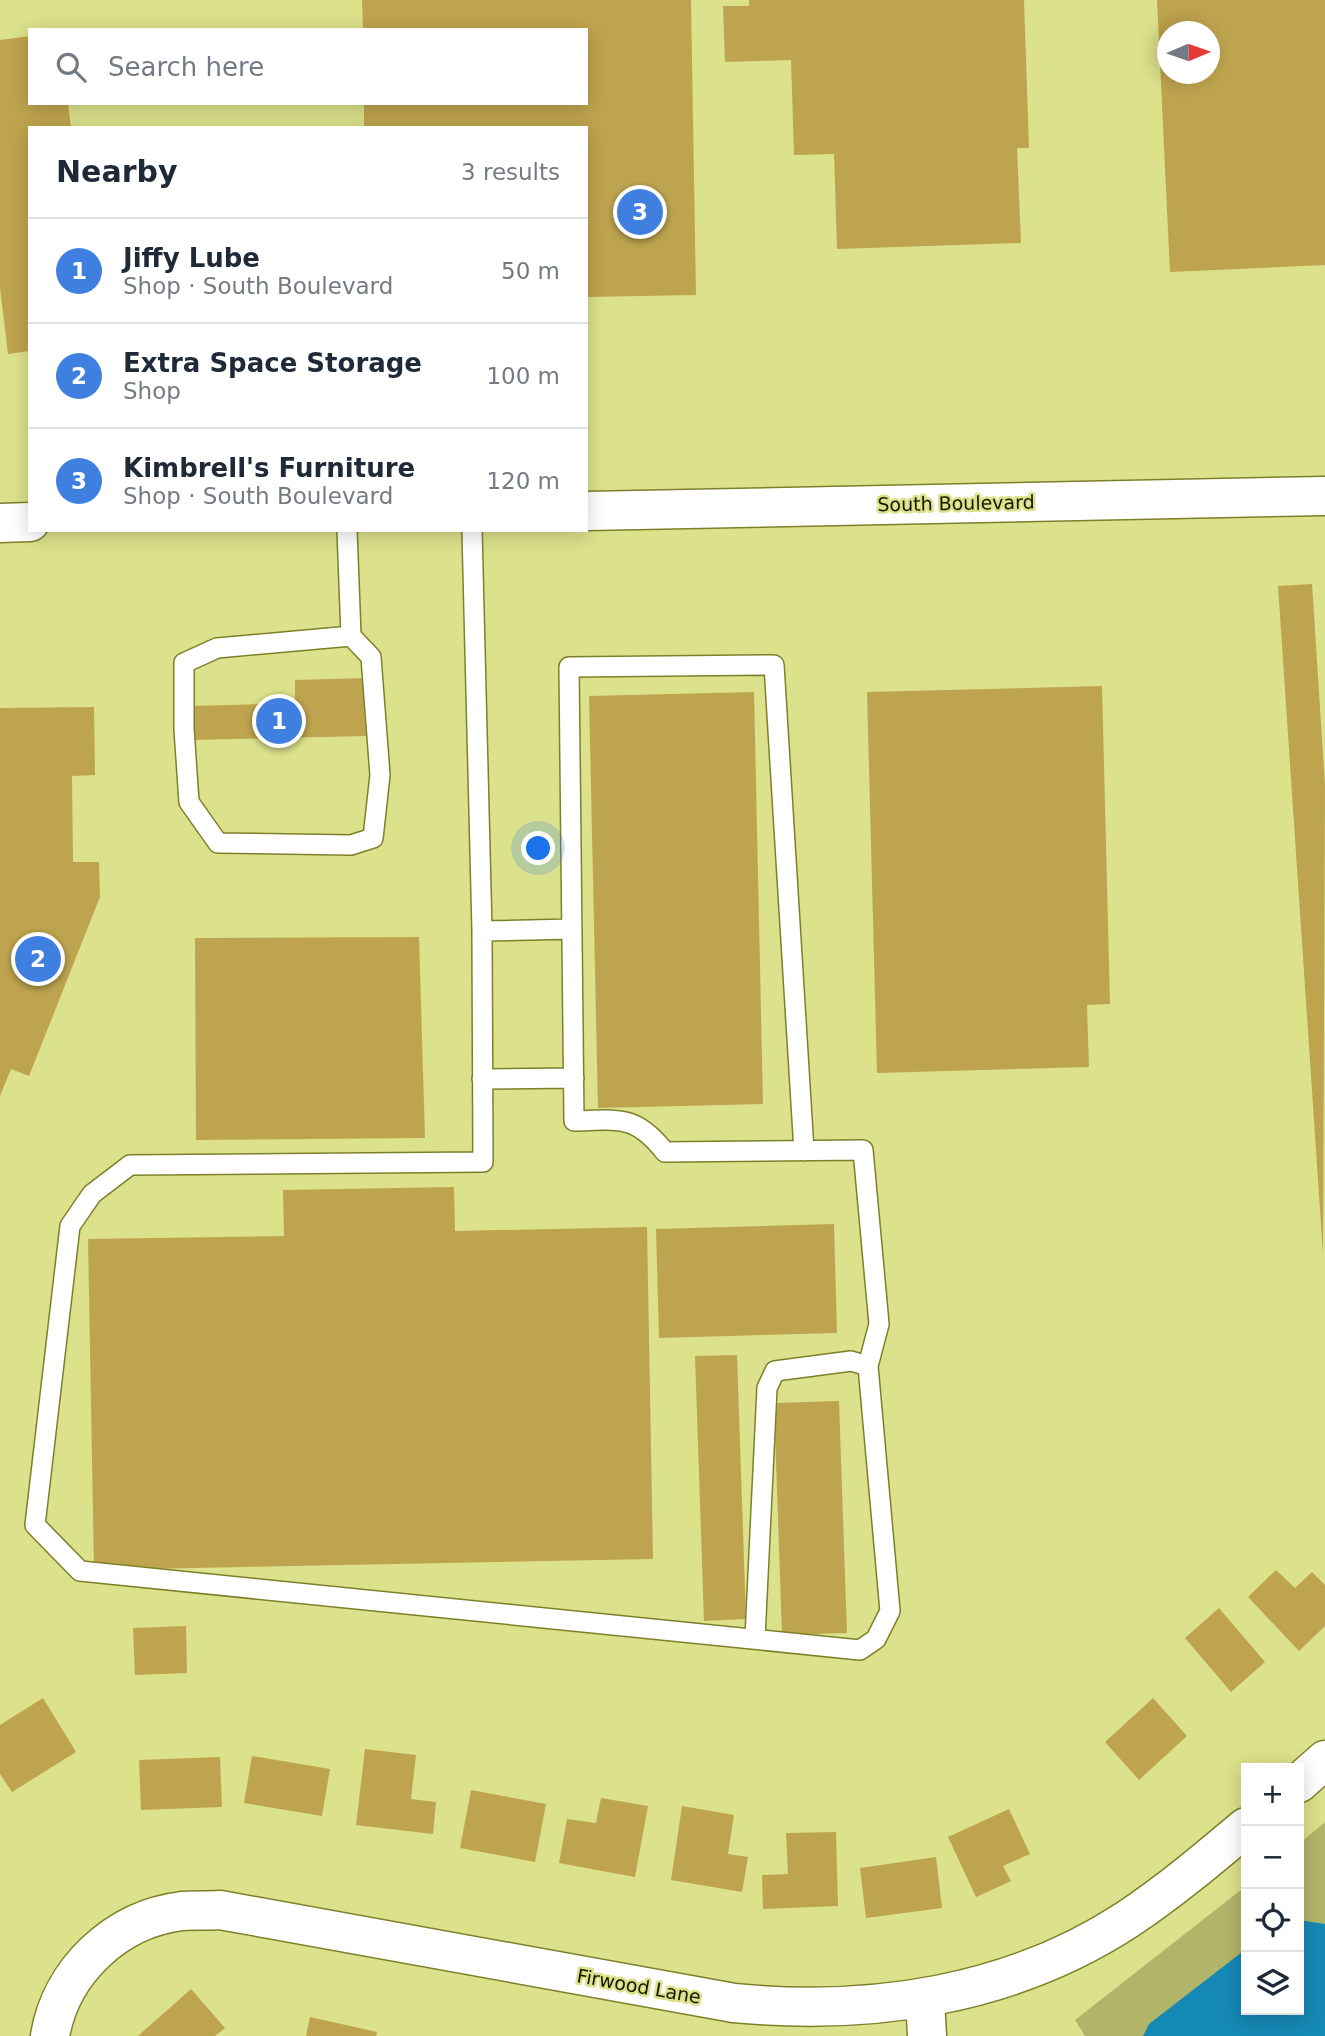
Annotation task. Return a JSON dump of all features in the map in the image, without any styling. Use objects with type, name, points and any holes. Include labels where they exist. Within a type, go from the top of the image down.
[{"type":"street","name":"South Boulevard","points":[[588,511],[1325,496]]},
{"type":"street","points":[[0,523],[28,522]]},
{"type":"street","points":[[1304,1779],[1325,1760]]},
{"type":"street","name":"Firwood Lane","points":[[50,2036],[67,1986],[89,1957],[109,1940],[143,1922],[181,1911],[220,1910],[734,2003],[774,2007],[856,2007],[926,2017],[1094,1939],[1128,1919],[1192,1873],[1241,1831]]},
{"type":"lane","points":[[347,532],[351,636],[372,657],[380,775],[373,838],[351,845],[218,843],[189,802],[184,729],[184,663],[217,648],[351,636]]},
{"type":"lane","points":[[472,532],[482,931],[483,1163],[130,1165],[92,1194],[71,1226],[35,1525],[80,1571],[860,1650],[876,1639],[890,1611],[868,1366],[879,1324],[863,1150],[804,1151],[665,1152],[650,1133],[626,1120],[574,1121],[569,667],[774,665],[804,1151]]},
{"type":"lane","points":[[482,931],[572,929]]},
{"type":"lane","points":[[482,1079],[574,1077]]},
{"type":"lane","points":[[755,1638],[767,1388],[775,1371],[851,1361],[868,1366]]},
{"type":"green space","points":[[1325,1822],[1325,2036],[1085,2036],[1075,2020],[1241,1890],[1241,2015],[1304,2015],[1304,1840]]},
{"type":"water","points":[[1304,1921],[1325,1924],[1325,2036],[1143,2036],[1149,2024],[1241,1953],[1241,2015],[1304,2015]]},
{"type":"building","points":[[362,0],[691,0],[696,295],[588,297],[588,126],[364,126],[364,105],[588,105],[588,28],[363,28]]},
{"type":"building","points":[[749,0],[1024,0],[1029,148],[1017,148],[1021,243],[837,249],[834,154],[794,155],[791,60],[725,62],[723,6],[749,6]]},
{"type":"building","points":[[1157,0],[1325,0],[1325,265],[1170,272],[1161,84],[1220,84],[1220,21],[1158,21]]},
{"type":"building","points":[[28,36],[28,105],[68,105],[71,126],[28,126],[28,351],[8,354],[0,288],[0,40]]},
{"type":"building","points":[[1312,584],[1325,785],[1323,1254],[1278,586]]},
{"type":"building","points":[[366,678],[367,736],[191,740],[191,706],[295,703],[295,680]]},
{"type":"building","points":[[1102,686],[1110,1004],[1087,1005],[1089,1067],[877,1073],[867,692]]},
{"type":"building","points":[[754,692],[763,1104],[598,1108],[589,696]]},
{"type":"building","points":[[94,707],[95,775],[72,776],[73,862],[99,862],[100,897],[29,1076],[11,1069],[0,1096],[0,708]]},
{"type":"building","points":[[419,937],[425,1138],[196,1140],[195,938]]},
{"type":"building","points":[[454,1187],[455,1231],[647,1227],[653,1559],[94,1570],[88,1239],[284,1236],[283,1190]]},
{"type":"building","points":[[834,1224],[837,1333],[659,1338],[656,1229]]},
{"type":"building","points":[[737,1355],[746,1619],[704,1621],[695,1356]]},
{"type":"building","points":[[839,1401],[847,1633],[782,1635],[774,1403]]},
{"type":"building","points":[[1276,1570],[1295,1588],[1312,1572],[1325,1585],[1325,1626],[1299,1651],[1248,1597]]},
{"type":"building","points":[[1219,1608],[1265,1662],[1231,1692],[1185,1638]]},
{"type":"building","points":[[186,1626],[187,1673],[135,1675],[133,1628]]},
{"type":"building","points":[[43,1698],[76,1752],[12,1792],[0,1774],[0,1725]]},
{"type":"building","points":[[1153,1698],[1187,1736],[1139,1780],[1105,1742]]},
{"type":"building","points":[[365,1749],[416,1755],[411,1799],[436,1802],[433,1834],[356,1825]]},
{"type":"building","points":[[252,1756],[330,1769],[322,1816],[244,1803]]},
{"type":"building","points":[[220,1757],[222,1807],[141,1810],[139,1760]]},
{"type":"building","points":[[471,1790],[546,1804],[535,1862],[460,1848]]},
{"type":"building","points":[[601,1798],[648,1806],[635,1877],[559,1863],[567,1819],[596,1823]]},
{"type":"building","points":[[682,1806],[734,1815],[728,1854],[748,1857],[742,1892],[671,1880]]},
{"type":"building","points":[[1009,1809],[1030,1854],[1003,1866],[1011,1881],[976,1897],[948,1837]]},
{"type":"building","points":[[836,1832],[838,1906],[763,1909],[762,1875],[788,1874],[786,1833]]},
{"type":"building","points":[[936,1857],[942,1908],[866,1918],[860,1868]]},
{"type":"building","points":[[191,1989],[225,2028],[215,2036],[138,2036]]},
{"type":"building","points":[[310,2017],[377,2032],[376,2036],[306,2036]]},
{"type":"place","name":"Kimbrell's Furniture","points":[[640,212]]},
{"type":"place","name":"Jiffy Lube","points":[[279,721]]},
{"type":"place","name":"Extra Space Storage","points":[[38,959]]}]
